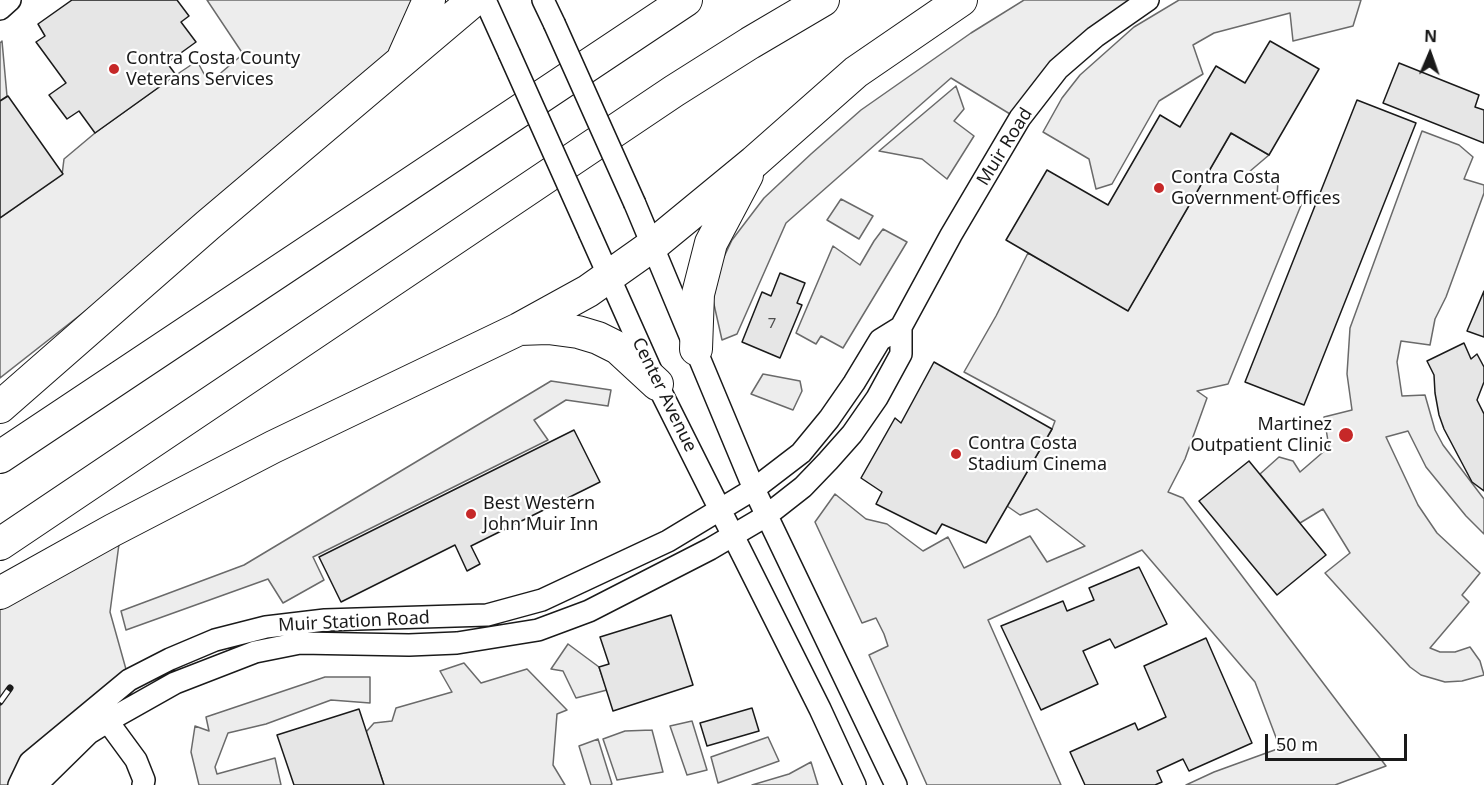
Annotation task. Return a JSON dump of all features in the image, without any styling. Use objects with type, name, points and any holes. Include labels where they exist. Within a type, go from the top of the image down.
[{"type":"highway","points":[[399,65],[429,0]]},
{"type":"highway","points":[[0,407],[208,225],[474,0]]},
{"type":"highway","points":[[0,457],[686,0]]},
{"type":"highway","points":[[0,544],[665,97],[823,0]]},
{"type":"highway","points":[[0,593],[113,530],[273,447],[519,329],[610,278],[754,162],[856,72],[961,0]]},
{"type":"highway","points":[[696,349],[698,294],[711,243],[754,162]]},
{"type":"highway","points":[[519,329],[548,328],[578,332],[598,338],[618,348],[657,384]]},
{"type":"street","name":"Center Avenue","points":[[485,0],[657,384],[820,710],[855,785]]},
{"type":"street","points":[[543,0],[653,245],[766,516],[896,785]]},
{"type":"street","name":"Muir Road","points":[[733,536],[766,516],[803,487],[852,434],[878,398],[901,354],[901,327],[951,235],[1020,118],[1058,69],[1095,37],[1148,0]]},
{"type":"street","name":"Muir Road","points":[[720,511],[754,489],[801,453],[842,401],[880,340],[901,327]]},
{"type":"street","name":"Muir Station Road","points":[[36,785],[89,733],[129,680],[170,658],[215,639],[266,627],[325,620],[488,615],[542,600],[668,542],[720,511]]},
{"type":"street","name":"Muir Station Road","points":[[19,785],[30,762],[102,713],[255,652],[300,643],[409,645],[457,643],[538,630],[589,611],[733,536]]},
{"type":"street","points":[[102,713],[136,759],[144,780],[143,785]]},
{"type":"shaded area","points":[[207,0],[429,0],[399,65],[0,378],[0,218],[62,175],[64,159],[95,133],[176,75],[197,61],[209,83],[243,54]]},
{"type":"shaded area","points":[[1024,0],[1148,0],[1010,114],[951,78],[786,223],[737,334],[722,340],[713,300],[722,261],[732,240],[764,198],[861,110],[971,33]]},
{"type":"shaded area","points":[[1179,0],[1361,0],[1353,26],[1293,41],[1290,13],[1214,33],[1193,45],[1203,74],[1159,101],[1112,184],[1096,189],[1089,159],[1043,132],[1062,98],[1080,75],[1134,27]]},
{"type":"shaded area","points":[[2,41],[7,96],[0,101],[0,43]]},
{"type":"shaded area","points":[[956,86],[964,109],[954,121],[974,136],[947,179],[922,159],[879,151]]},
{"type":"shaded area","points":[[1422,131],[1459,145],[1473,157],[1464,179],[1484,185],[1484,193],[1446,297],[1435,319],[1430,345],[1401,341],[1397,362],[1402,396],[1425,395],[1435,430],[1443,445],[1484,499],[1484,534],[1466,516],[1426,467],[1408,431],[1386,437],[1418,505],[1437,533],[1480,573],[1462,595],[1469,602],[1430,648],[1440,652],[1455,652],[1470,647],[1480,661],[1484,675],[1462,681],[1445,682],[1421,675],[1410,667],[1325,573],[1350,553],[1323,509],[1300,523],[1260,474],[1279,457],[1293,461],[1300,472],[1329,447],[1324,417],[1352,410],[1347,374],[1350,328]]},
{"type":"shaded area","points":[[1231,133],[1269,155],[1249,172],[1278,179],[1277,199],[1306,193],[1228,384],[1197,391],[1207,398],[1185,459],[1168,492],[1183,498],[1386,766],[1335,785],[1186,785],[1214,772],[1280,748],[1255,682],[1142,550],[988,620],[1061,785],[927,785],[869,655],[888,646],[884,634],[876,618],[862,623],[815,522],[835,494],[866,519],[887,524],[923,551],[948,537],[964,568],[1030,536],[1047,562],[1085,546],[1037,509],[1020,515],[1007,506],[1055,421],[964,372],[1028,253],[1128,310]]},
{"type":"shaded area","points":[[841,199],[873,216],[859,239],[827,220]]},
{"type":"shaded area","points":[[883,229],[907,242],[843,348],[821,336],[816,344],[796,333],[833,246],[860,265]]},
{"type":"shaded area","points":[[763,374],[800,381],[802,391],[793,410],[751,394]]},
{"type":"shaded area","points":[[551,381],[611,390],[608,406],[566,400],[534,420],[548,440],[313,557],[324,580],[283,603],[268,579],[126,630],[121,611],[244,565]]},
{"type":"shaded area","points":[[119,544],[110,612],[129,680],[19,785],[0,785],[0,609]]},
{"type":"shaded area","points":[[568,644],[599,667],[607,690],[576,698],[563,671],[551,669]]},
{"type":"shaded area","points":[[464,663],[481,683],[527,669],[567,710],[557,714],[553,765],[565,785],[384,785],[366,732],[374,723],[392,721],[396,708],[452,692],[440,671]]},
{"type":"shaded area","points":[[325,677],[370,677],[370,703],[331,700],[266,724],[228,733],[215,767],[217,774],[275,758],[281,785],[199,785],[191,752],[195,726],[209,731],[206,717]]},
{"type":"shaded area","points":[[692,721],[707,770],[687,775],[670,726]]},
{"type":"shaded area","points":[[652,730],[663,772],[617,780],[603,739],[625,731]]},
{"type":"shaded area","points":[[768,737],[779,761],[718,783],[711,757]]},
{"type":"shaded area","points":[[598,739],[612,784],[610,785],[591,785],[579,746]]},
{"type":"shaded area","points":[[811,762],[818,785],[752,785],[789,774]]},
{"type":"building","name":"Contra Costa County Veterans Services","points":[[72,0],[177,0],[189,16],[181,22],[196,42],[167,63],[176,75],[95,133],[79,111],[67,119],[49,95],[66,83],[36,42],[45,36],[38,24]]},
{"type":"building","name":"Contra Costa Government Offices","points":[[1270,41],[1319,69],[1269,155],[1231,133],[1128,311],[1006,240],[1047,170],[1108,205],[1160,115],[1180,127],[1216,66],[1245,83]]},
{"type":"building","points":[[1399,63],[1479,95],[1475,107],[1484,110],[1484,143],[1383,103]]},
{"type":"building","points":[[8,96],[63,174],[0,218],[0,101]]},
{"type":"building","points":[[1357,100],[1416,123],[1304,405],[1245,382]]},
{"type":"building","points":[[780,273],[805,283],[797,303],[802,305],[780,358],[742,342],[762,292],[771,296]]},
{"type":"building","points":[[1484,291],[1484,337],[1467,331]]},
{"type":"building","points":[[1464,343],[1471,359],[1477,354],[1484,367],[1484,382],[1477,400],[1484,414],[1484,491],[1472,482],[1444,429],[1439,415],[1434,375],[1427,361]]},
{"type":"building","name":"Contra Costa Stadium Cinema","points":[[934,362],[1052,429],[986,543],[942,524],[936,534],[876,504],[882,492],[861,478],[895,418],[901,423]]},
{"type":"building","name":"Best Western John Muir Inn","points":[[574,430],[600,482],[471,546],[480,564],[467,571],[455,545],[341,602],[319,557]]},
{"type":"building","points":[[1249,461],[1326,555],[1277,595],[1199,501]]},
{"type":"building","points":[[1139,567],[1167,624],[1115,648],[1110,639],[1083,651],[1098,684],[1041,710],[1001,626],[1063,601],[1067,611],[1094,600],[1089,588]]},
{"type":"building","points":[[671,615],[693,685],[613,711],[599,667],[609,664],[600,637]]},
{"type":"building","points":[[1206,638],[1252,743],[1189,771],[1183,759],[1157,771],[1162,782],[1155,785],[1085,785],[1070,752],[1135,723],[1138,730],[1166,717],[1144,666]]},
{"type":"building","points":[[752,708],[759,731],[707,746],[700,723]]},
{"type":"building","points":[[359,709],[384,785],[294,785],[277,735]]},
{"type":"railway","points":[[0,702],[10,688]]},
{"type":"place","name":"Contra Costa County Veterans Services","points":[[114,69]]},
{"type":"place","name":"Contra Costa Government Offices","points":[[1159,188]]},
{"type":"place","name":"Martinez Outpatient Clinic","points":[[1346,435]]},
{"type":"place","name":"Contra Costa Stadium Cinema","points":[[956,454]]},
{"type":"place","name":"Best Western John Muir Inn","points":[[471,514]]}]
